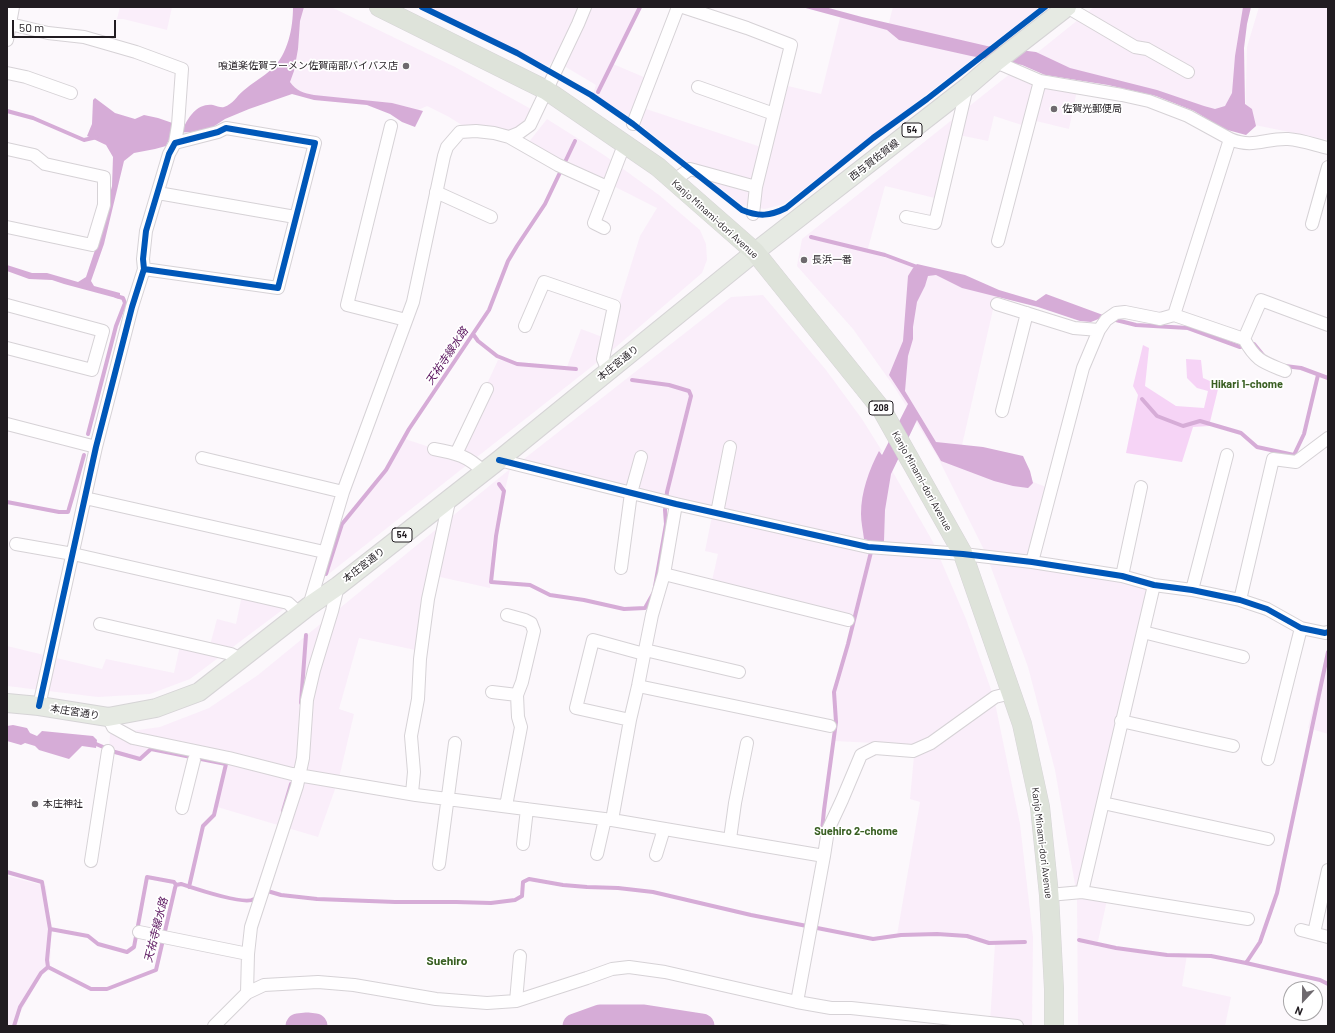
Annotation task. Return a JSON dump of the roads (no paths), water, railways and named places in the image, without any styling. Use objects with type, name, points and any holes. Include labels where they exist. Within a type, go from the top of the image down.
[{"type":"highway","name":"Kanjo Minami-dori Avenue","points":[[379,7],[546,90],[658,167],[755,252],[882,410],[963,554],[1022,724],[1040,807],[1050,895],[1054,1026]]},
{"type":"main road","name":"西与賀佐賀線","points":[[755,252],[1067,7]]},
{"type":"main road","name":"本庄宮通り","points":[[7,703],[40,706],[108,717],[156,708],[199,692],[484,472],[755,252]]},
{"type":"street","points":[[7,40],[13,7]]},
{"type":"street","points":[[509,137],[519,133],[530,125],[585,7]]},
{"type":"street","points":[[633,124],[678,7]]},
{"type":"street","points":[[683,7],[747,28],[791,46],[756,187],[753,214]]},
{"type":"street","points":[[1067,7],[1135,47],[1147,49],[1188,72]]},
{"type":"street","points":[[10,24],[48,33],[84,37],[136,52],[182,69],[177,135],[146,231],[143,259],[144,269],[132,307],[96,447],[40,706]]},
{"type":"street","points":[[996,62],[1040,81],[1150,101],[1188,116],[1240,143],[1251,144],[1287,139],[1328,148]]},
{"type":"street","points":[[7,74],[26,78],[71,93]]},
{"type":"street","points":[[998,242],[1040,81]]},
{"type":"street","points":[[698,87],[774,114]]},
{"type":"street","points":[[906,217],[935,223],[967,87]]},
{"type":"street","points":[[391,126],[347,305],[406,320]]},
{"type":"street","points":[[144,269],[278,288],[315,143],[226,128],[218,132],[177,135]]},
{"type":"street","points":[[16,544],[73,554],[288,603],[304,610],[343,492],[413,302],[436,192],[447,148],[460,132],[494,133],[509,137],[562,167],[608,188]]},
{"type":"street","points":[[1174,315],[1230,139]]},
{"type":"street","points":[[604,228],[594,223],[624,145]]},
{"type":"street","points":[[7,149],[34,154],[45,164],[104,177],[104,205],[92,245],[7,227]]},
{"type":"street","points":[[1312,224],[1328,167]]},
{"type":"street","points":[[673,181],[690,169],[756,187]]},
{"type":"street","points":[[436,192],[491,217]]},
{"type":"street","points":[[158,193],[295,217]]},
{"type":"street","points":[[525,326],[544,282],[614,306],[603,359],[608,371]]},
{"type":"street","points":[[1247,345],[1261,300],[1328,325]]},
{"type":"street","points":[[997,304],[1074,328],[1099,330]]},
{"type":"street","points":[[7,305],[103,331],[92,370],[7,348]]},
{"type":"street","points":[[1032,562],[1082,368],[1099,330],[1109,318],[1116,313],[1125,312],[1160,319],[1174,315],[1247,345],[1263,362],[1285,371]]},
{"type":"street","points":[[1002,411],[1026,313]]},
{"type":"street","points":[[456,454],[487,389]]},
{"type":"street","points":[[7,424],[96,447]]},
{"type":"street","points":[[1240,600],[1273,459],[1296,462],[1328,438]]},
{"type":"street","points":[[717,513],[730,447]]},
{"type":"street","points":[[434,449],[456,454],[473,462],[484,472]]},
{"type":"street","points":[[1192,590],[1227,455]]},
{"type":"street","points":[[620,568],[631,493],[641,457]]},
{"type":"street","points":[[202,458],[343,492]]},
{"type":"street","points":[[499,460],[669,502],[872,548],[963,554],[1032,562],[1122,576],[1154,585],[1192,590],[1240,600],[1267,609],[1301,628],[1325,633],[1328,632]]},
{"type":"street","points":[[1122,576],[1141,487]]},
{"type":"street","points":[[412,793],[414,772],[411,736],[418,699],[420,659],[428,599],[450,497]]},
{"type":"street","points":[[85,498],[324,552]]},
{"type":"street","points":[[597,854],[609,820],[652,616],[664,574],[669,502]]},
{"type":"street","points":[[664,574],[848,620]]},
{"type":"street","points":[[1082,892],[1154,585]]},
{"type":"street","points":[[247,993],[248,954],[251,927],[300,775],[307,700],[338,586]]},
{"type":"street","points":[[506,806],[521,726],[518,716],[517,695],[522,682],[534,631],[531,624],[525,620],[507,615]]},
{"type":"street","points":[[100,624],[231,654],[241,659]]},
{"type":"street","points":[[1268,759],[1301,628]]},
{"type":"street","points":[[1143,632],[1243,657]]},
{"type":"street","points":[[630,720],[576,708],[593,640],[739,672]]},
{"type":"street","points":[[638,686],[830,726]]},
{"type":"street","points":[[492,692],[517,695]]},
{"type":"street","points":[[797,1002],[811,928],[820,855],[828,830],[861,755],[875,748],[913,751],[931,743],[994,697],[1011,693]]},
{"type":"street","points":[[108,717],[113,727],[132,738],[230,758],[292,774],[447,799],[609,820],[820,855]]},
{"type":"street","points":[[1121,721],[1233,746]]},
{"type":"street","points":[[439,864],[455,743]]},
{"type":"street","points":[[730,839],[735,803],[747,743]]},
{"type":"street","points":[[91,861],[108,751]]},
{"type":"street","points":[[182,808],[194,760]]},
{"type":"street","points":[[1103,803],[1268,839]]},
{"type":"street","points":[[523,844],[527,809]]},
{"type":"street","points":[[656,855],[664,829]]},
{"type":"street","points":[[1314,933],[1328,870]]},
{"type":"street","points":[[1050,895],[1082,892],[1248,919]]},
{"type":"street","points":[[1301,930],[1328,937]]},
{"type":"street","points":[[139,932],[248,954]]},
{"type":"street","points":[[516,1001],[520,956]]},
{"type":"street","points":[[214,1026],[247,993],[264,984],[318,982],[354,985],[436,999],[487,1004],[516,1001],[612,969],[629,967],[665,972],[797,1002],[831,1008],[851,1008],[1017,1026]]},
{"type":"waterway","name":"天祐寺線水路","points":[[598,92],[640,7]]},
{"type":"waterway","points":[[7,111],[33,118],[84,140],[97,137]]},
{"type":"waterway","name":"天祐寺線水路","points":[[326,574],[342,524],[386,470],[409,429],[489,310],[508,261],[545,204],[575,141]]},
{"type":"waterway","points":[[811,237],[885,255],[920,268]]},
{"type":"waterway","points":[[88,434],[116,326],[125,303],[123,298],[116,296]]},
{"type":"waterway","points":[[1112,319],[1136,325],[1188,328],[1240,347],[1254,344],[1263,355]]},
{"type":"waterway","points":[[473,334],[478,341],[497,356],[517,364],[576,369]]},
{"type":"waterway","points":[[1285,366],[1301,368],[1328,378]]},
{"type":"waterway","points":[[1142,399],[1157,416],[1183,426],[1200,421],[1241,433],[1257,447],[1294,455],[1304,434],[1318,375]]},
{"type":"waterway","points":[[499,484],[504,491],[496,536],[491,582],[530,585],[550,595],[584,600],[624,609],[645,608],[654,592],[666,524],[665,510],[667,492],[691,396],[689,391],[669,385],[632,380]]},
{"type":"waterway","points":[[7,502],[59,512],[68,512],[84,455]]},
{"type":"waterway","points":[[822,831],[836,722],[834,692],[848,644],[872,548]]},
{"type":"waterway","name":"天祐寺線水路","points":[[301,703],[306,635]]},
{"type":"waterway","points":[[1246,963],[1260,942],[1277,893],[1328,652]]},
{"type":"waterway","points":[[96,744],[115,752],[140,759],[151,749],[226,764],[214,815],[203,826],[189,887]]},
{"type":"waterway","name":"天祐寺線水路","points":[[283,811],[291,784]]},
{"type":"waterway","points":[[7,872],[42,882],[50,929],[47,960],[48,967]]},
{"type":"waterway","points":[[50,929],[88,936],[98,944],[127,952],[134,947],[147,877],[174,882],[176,885]]},
{"type":"waterway","points":[[264,890],[281,895],[317,899],[395,902],[491,903],[515,900],[522,896],[523,882],[529,879],[563,885],[618,888],[653,892],[751,915],[873,939],[901,935],[937,934],[967,936],[989,943],[1025,942]]},
{"type":"waterway","name":"天祐寺線水路","points":[[48,967],[91,989],[107,989],[156,970],[176,885],[181,884],[240,900],[249,901],[254,899]]},
{"type":"waterway","points":[[1079,940],[1116,948],[1167,955],[1211,956],[1320,980],[1328,984]]},
{"type":"waterway","name":"天祐寺線水路","points":[[14,1026],[20,1007],[41,973],[48,967]]},
{"type":"waterway","points":[[575,1026],[600,1017],[644,1017],[702,1026]]},
{"type":"waterway","points":[[298,1026],[315,1026]]},
{"type":"place","name":"喰道楽佐賀ラーメン佐賀南部バイパス店","points":[[406,66]]},
{"type":"place","name":"佐賀光郵便局","points":[[1054,109]]},
{"type":"place","name":"長浜一番","points":[[804,260]]},
{"type":"place","name":"本庄神社","points":[[35,804]]},
{"type":"district","name":"Hikari 1-chome","points":[[1247,384]]},
{"type":"district","name":"Suehiro 2-chome","points":[[856,831]]},
{"type":"district","name":"Suehiro","points":[[447,961]]}]
